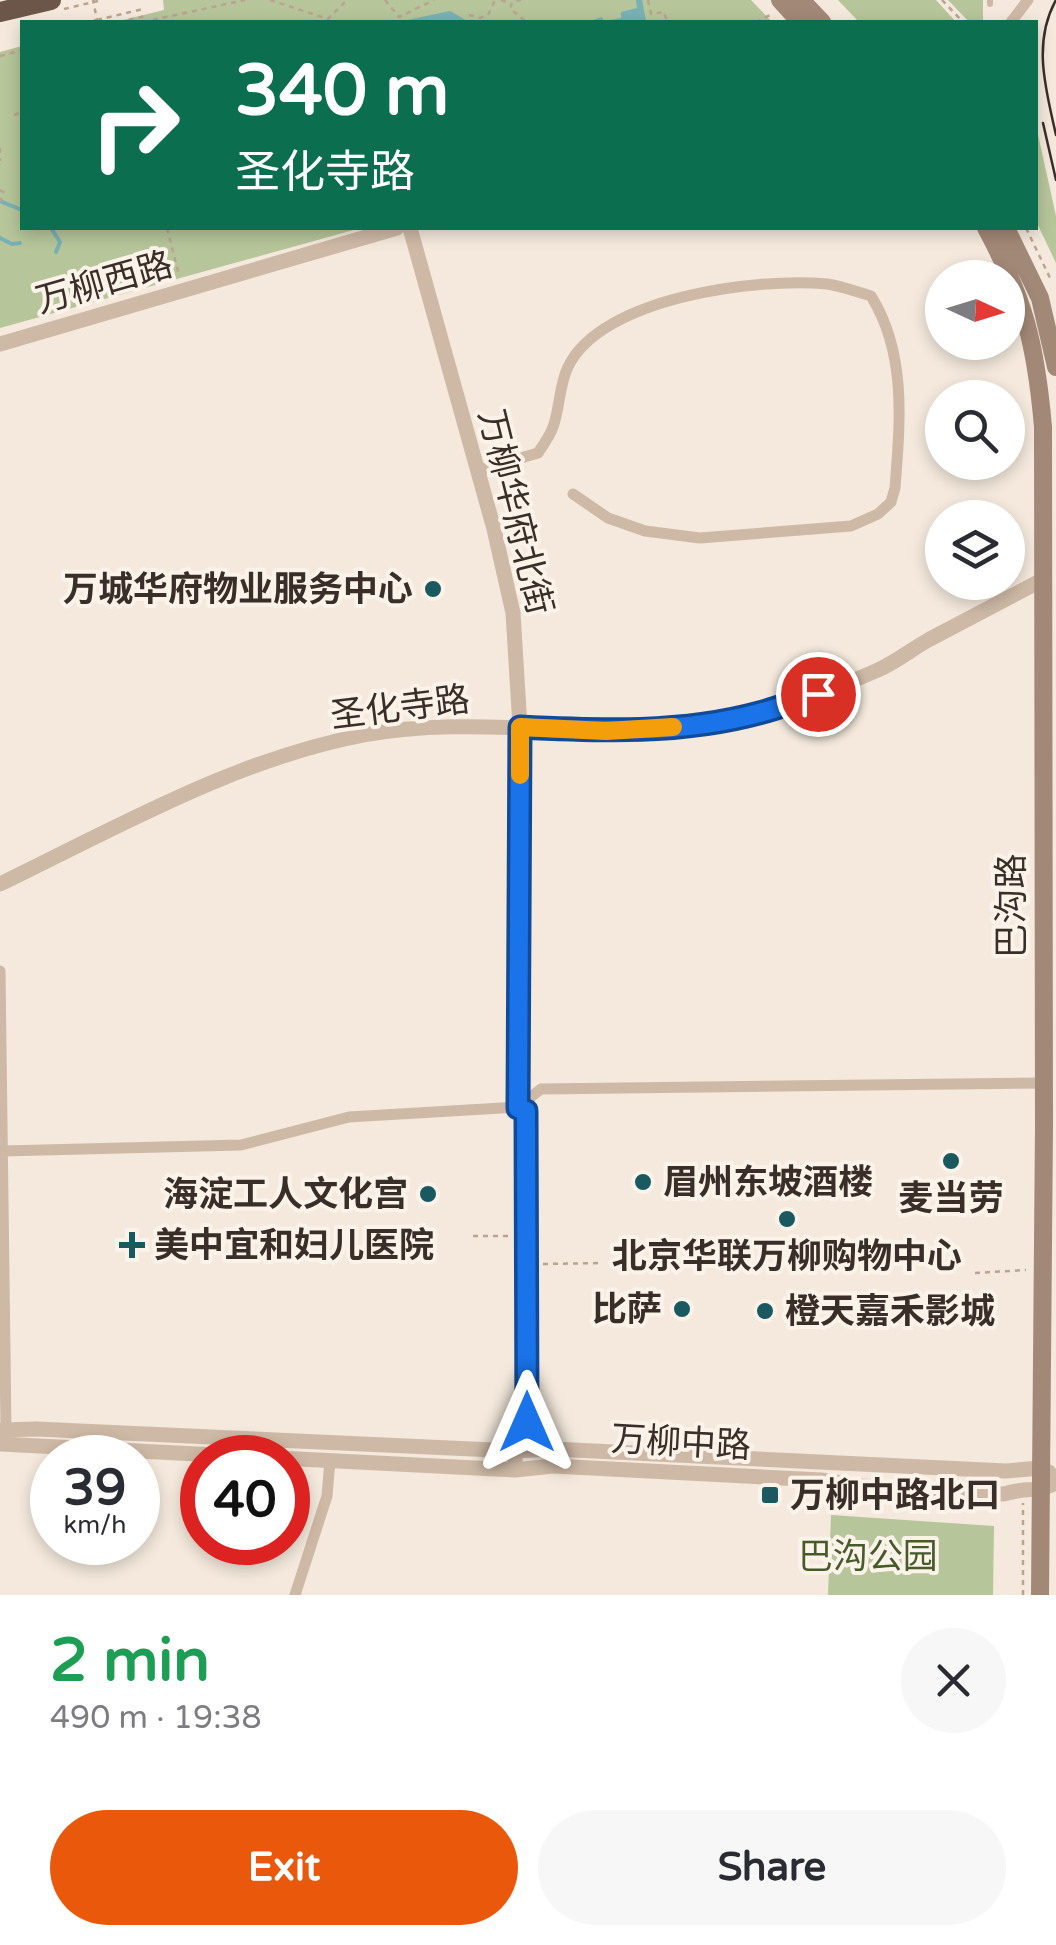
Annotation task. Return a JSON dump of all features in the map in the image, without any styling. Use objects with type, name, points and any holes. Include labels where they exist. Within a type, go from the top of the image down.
[{"type":"highway","points":[[0,12],[51,0]]},
{"type":"main road","points":[[800,0],[820,20]]},
{"type":"main road","name":"巴沟路","points":[[987,230],[1014,282],[1026,316],[1039,379],[1050,579],[1044,1084],[1048,1471],[1040,1489],[1040,1595]]},
{"type":"main road","points":[[1007,230],[1040,298],[1056,367]]},
{"type":"street","points":[[1013,20],[1028,0]]},
{"type":"street","name":"万柳西路","points":[[0,344],[390,230]]},
{"type":"street","name":"万柳华府北街","points":[[411,230],[514,613],[520,727],[518,1108],[526,1111],[527,1422],[515,1451],[515,1470]]},
{"type":"street","points":[[478,471],[538,453],[553,428],[568,367],[600,333],[637,312],[714,288],[765,282],[830,284],[871,296],[886,319],[899,384],[895,488],[890,502],[878,514],[851,526],[700,538],[644,532],[608,518],[573,494]]},
{"type":"street","name":"圣化寺路","points":[[0,884],[184,796],[298,751],[364,735],[436,726],[606,731],[689,726],[758,714],[882,669],[1050,579]]},
{"type":"street","points":[[0,971],[2,1435]]},
{"type":"street","points":[[3,1152],[241,1145],[349,1117],[518,1108],[541,1090],[1044,1084]]},
{"type":"street","name":"万柳中路","points":[[2,1435],[554,1449],[1048,1471]]},
{"type":"street","name":"万柳中路","points":[[2,1435],[515,1470],[553,1466],[1004,1494],[1040,1489]]},
{"type":"street","points":[[295,1595],[327,1496],[330,1460]]},
{"type":"path","points":[[92,0],[97,20],[143,9]]},
{"type":"path","points":[[152,20],[245,0]]},
{"type":"path","points":[[270,0],[328,20],[347,0]]},
{"type":"path","points":[[385,0],[399,16],[434,0]]},
{"type":"path","points":[[469,15],[488,15],[495,0]]},
{"type":"path","points":[[501,0],[521,0]]},
{"type":"path","points":[[648,0],[651,14],[664,12],[666,20]]},
{"type":"path","points":[[942,0],[961,20]]},
{"type":"path","points":[[508,3],[512,14],[522,20]]},
{"type":"path","points":[[127,20],[146,16]]},
{"type":"path","points":[[14,114],[20,112]]},
{"type":"path","points":[[0,148],[0,161]]},
{"type":"path","points":[[167,230],[182,290]]},
{"type":"path","points":[[1027,230],[1053,289]]},
{"type":"path","points":[[473,1236],[526,1236]]},
{"type":"path","points":[[526,1264],[601,1263]]},
{"type":"path","points":[[975,1273],[1028,1270]]},
{"type":"path","points":[[1022,1595],[1040,1489]]},
{"type":"green space","points":[[163,0],[751,0],[770,20],[123,20],[164,10]]},
{"type":"green space","points":[[838,0],[936,0],[954,20],[857,20]]},
{"type":"green space","points":[[948,0],[983,0],[983,20],[967,20]]},
{"type":"green space","points":[[20,47],[20,230],[354,230],[0,328],[0,52]]},
{"type":"green space","points":[[1038,135],[1056,216],[1056,263],[1038,225]]},
{"type":"green space","name":"巴沟公园","points":[[831,1515],[994,1526],[993,1595],[828,1595]]},
{"type":"water","points":[[636,0],[642,0],[646,20],[610,20],[621,18],[621,12],[637,8]]},
{"type":"water","points":[[450,11],[466,20],[407,20]]},
{"type":"waterway","points":[[0,201],[20,209]]},
{"type":"waterway","points":[[52,230],[60,242],[56,252]]},
{"type":"waterway","points":[[0,238],[20,243]]},
{"type":"tram line","points":[[1056,0],[1044,33],[1043,50],[1045,84],[1056,135]]},
{"type":"tram line","points":[[1043,123],[1056,180]]},
{"type":"slow traffic","points":[[520,775],[520,727],[606,731],[673,727]]},
{"type":"place","name":"万城华府物业服务中心","points":[[433,589]]},
{"type":"place","name":"麦当劳","points":[[951,1161]]},
{"type":"place","name":"眉州东坡酒楼","points":[[643,1182]]},
{"type":"place","name":"海淀工人文化宫","points":[[428,1194]]},
{"type":"place","name":"北京华联万柳购物中心","points":[[787,1219]]},
{"type":"place","name":"美中宜和妇儿医院","points":[[132,1245]]},
{"type":"place","name":"比萨","points":[[682,1309]]},
{"type":"place","name":"橙天嘉禾影城","points":[[765,1311]]},
{"type":"place","name":"万柳中路北口","points":[[770,1495]]},
{"type":"route","points":[[527,1422],[526,1111],[518,1108],[520,727],[606,731],[689,726],[758,714],[818,694]]}]
